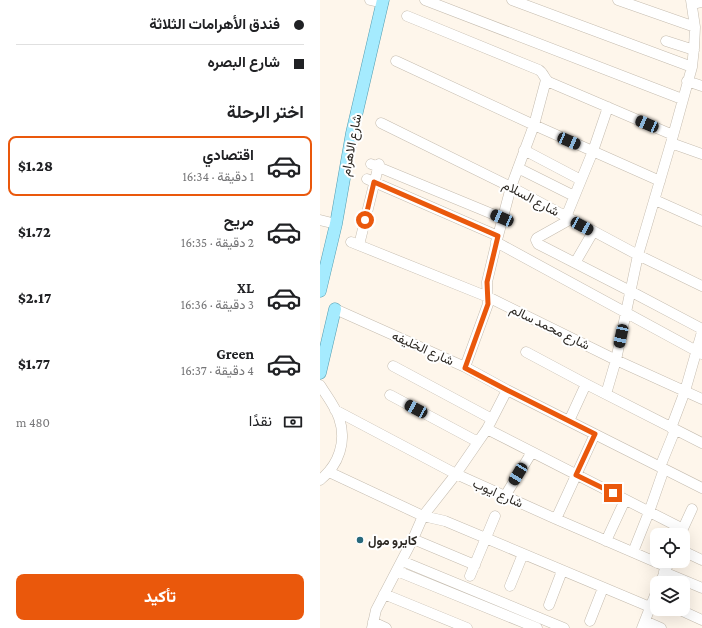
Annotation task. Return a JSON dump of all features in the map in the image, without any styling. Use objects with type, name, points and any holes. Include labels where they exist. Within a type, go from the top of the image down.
[{"type":"main road","name":"شارع الاهرام","points":[[320,291],[336,224],[352,133],[383,1]]},
{"type":"main road","points":[[320,373],[335,309]]},
{"type":"street","points":[[370,0],[383,1]]},
{"type":"street","points":[[426,0],[682,99]]},
{"type":"street","points":[[512,0],[692,67]]},
{"type":"street","points":[[618,0],[695,27]]},
{"type":"street","points":[[606,394],[616,360],[638,255],[697,48],[695,2]]},
{"type":"street","points":[[407,16],[539,70],[543,73],[546,80],[534,125],[511,187],[502,218],[487,282],[488,304],[465,368]]},
{"type":"street","points":[[666,40],[697,48]]},
{"type":"street","points":[[396,62],[660,182]]},
{"type":"street","points":[[546,80],[608,107],[702,154]]},
{"type":"street","points":[[687,81],[702,86]]},
{"type":"street","points":[[608,107],[593,151],[574,196],[568,218],[536,240],[538,244],[630,291],[702,331],[699,352],[673,429],[650,512],[633,552]]},
{"type":"street","name":"شارع السلام","points":[[380,123],[511,187],[593,232],[702,286]]},
{"type":"street","points":[[524,150],[581,180]]},
{"type":"street","points":[[502,218],[376,165],[370,181],[497,239],[699,352]]},
{"type":"street","points":[[518,168],[574,196]]},
{"type":"street","name":"شارع محمد سالم","points":[[370,181],[355,243],[488,297],[616,360],[702,399]]},
{"type":"street","points":[[654,200],[702,221]]},
{"type":"street","points":[[320,220],[336,224]]},
{"type":"street","points":[[575,263],[593,232]]},
{"type":"street","name":"شارع الخليفه","points":[[335,309],[465,368],[702,488]]},
{"type":"street","points":[[526,352],[702,443]]},
{"type":"street","points":[[393,366],[492,419]]},
{"type":"street","points":[[569,421],[586,384]]},
{"type":"street","points":[[320,385],[338,416],[342,433],[342,444],[337,458],[329,472],[320,480]]},
{"type":"street","points":[[386,628],[372,625],[376,610],[413,539],[423,516],[456,474],[478,442],[507,390]]},
{"type":"street","points":[[390,395],[478,442]]},
{"type":"street","name":"شارع ايوب","points":[[335,410],[456,474],[650,559]]},
{"type":"street","points":[[486,429],[650,512],[676,528]]},
{"type":"street","points":[[556,519],[595,434]]},
{"type":"street","points":[[505,496],[532,452]]},
{"type":"street","points":[[329,472],[423,516],[445,521],[603,588],[650,598]]},
{"type":"street","points":[[606,541],[625,500]]},
{"type":"street","points":[[684,528],[692,509]]},
{"type":"street","points":[[470,576],[495,516]]},
{"type":"street","points":[[413,539],[475,565]]},
{"type":"street","points":[[510,586],[523,554]]},
{"type":"street","points":[[690,554],[702,560]]},
{"type":"street","points":[[402,561],[564,628]]},
{"type":"street","name":"شارع ايوب","points":[[670,568],[702,588]]},
{"type":"street","points":[[397,571],[537,628]]},
{"type":"street","points":[[549,605],[562,571]]},
{"type":"street","points":[[590,621],[603,588]]},
{"type":"street","points":[[384,594],[467,628]]},
{"type":"street","points":[[650,608],[643,624],[661,628]]},
{"type":"street","points":[[690,614],[702,620]]},
{"type":"place","name":"كايرو مول","points":[[360,540]]},
{"type":"route","points":[[365,220],[374,182],[498,236],[487,282],[488,304],[465,368],[595,434],[576,475],[613,493]]}]
